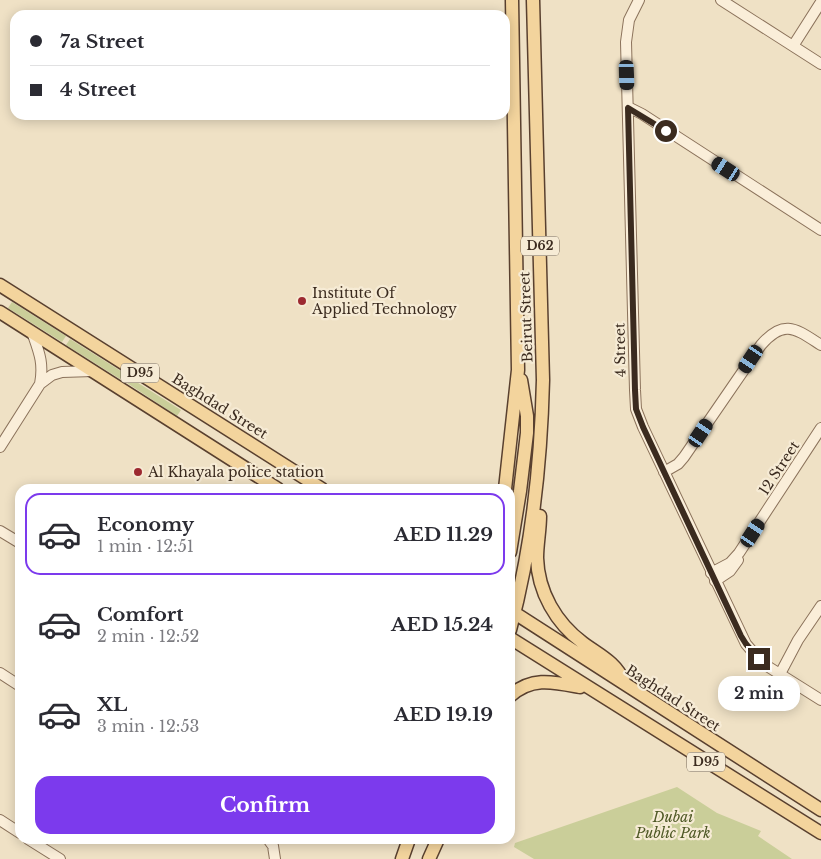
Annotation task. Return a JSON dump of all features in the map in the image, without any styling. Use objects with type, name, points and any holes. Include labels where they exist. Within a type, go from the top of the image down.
[{"type":"main road","name":"Beirut Street","points":[[506,484],[518,370],[512,0]]},
{"type":"main road","name":"Beirut Street","points":[[515,597],[537,491],[543,380],[534,2]]},
{"type":"main road","name":"Baghdad Street","points":[[0,285],[314,484]]},
{"type":"main road","name":"D95","points":[[0,312],[270,484]]},
{"type":"main road","points":[[515,522],[527,433],[525,398],[518,370]]},
{"type":"main road","points":[[279,462],[306,473],[325,484]]},
{"type":"main road","points":[[537,491],[540,514],[538,565],[546,599],[562,624],[582,643],[612,664],[618,670],[625,684]]},
{"type":"main road","name":"Baghdad Street","points":[[515,613],[821,810]]},
{"type":"main road","name":"D95","points":[[515,641],[821,834]]},
{"type":"main road","points":[[515,693],[526,685],[544,681],[552,681],[590,690]]},
{"type":"main road","points":[[402,859],[407,844]]},
{"type":"main road","points":[[430,858],[431,844]]},
{"type":"main road","points":[[430,858],[436,844]]},
{"type":"street","name":"4 Street","points":[[639,0],[629,20],[626,34],[635,400],[639,418],[746,644],[759,659],[821,700]]},
{"type":"street","points":[[721,0],[821,64]]},
{"type":"street","points":[[793,46],[821,2]]},
{"type":"street","points":[[628,108],[821,230]]},
{"type":"street","points":[[629,125],[639,121],[654,124]]},
{"type":"street","points":[[666,476],[691,448],[761,345],[767,330],[776,324],[792,324],[803,334],[821,345]]},
{"type":"street","points":[[32,332],[42,361],[40,384]]},
{"type":"street","points":[[0,447],[40,384],[52,375],[62,372],[93,371]]},
{"type":"street","name":"12 Street","points":[[713,577],[730,563],[743,548],[821,428]]},
{"type":"street","points":[[0,531],[15,540]]},
{"type":"street","points":[[777,672],[821,606]]},
{"type":"street","points":[[0,673],[15,683]]},
{"type":"street","points":[[0,820],[15,830]]},
{"type":"street","points":[[36,844],[60,859]]},
{"type":"street","points":[[272,844],[277,859]]},
{"type":"street","points":[[277,844],[277,859]]},
{"type":"green space","points":[[12,302],[66,336],[62,342],[8,308]]},
{"type":"green space","points":[[70,339],[124,373],[120,379],[66,345]]},
{"type":"green space","points":[[127,376],[181,410],[177,416],[124,381]]},
{"type":"green space","name":"Dubai Public Park","points":[[677,787],[717,813],[761,831],[758,836],[792,859],[534,859],[514,847],[515,843]]},
{"type":"place","name":"Institute Of Applied Technology","points":[[302,301]]},
{"type":"place","name":"Al Khayala police station","points":[[138,472]]},
{"type":"route","points":[[666,131],[642,114],[628,108],[636,409],[741,636],[759,659]]}]
